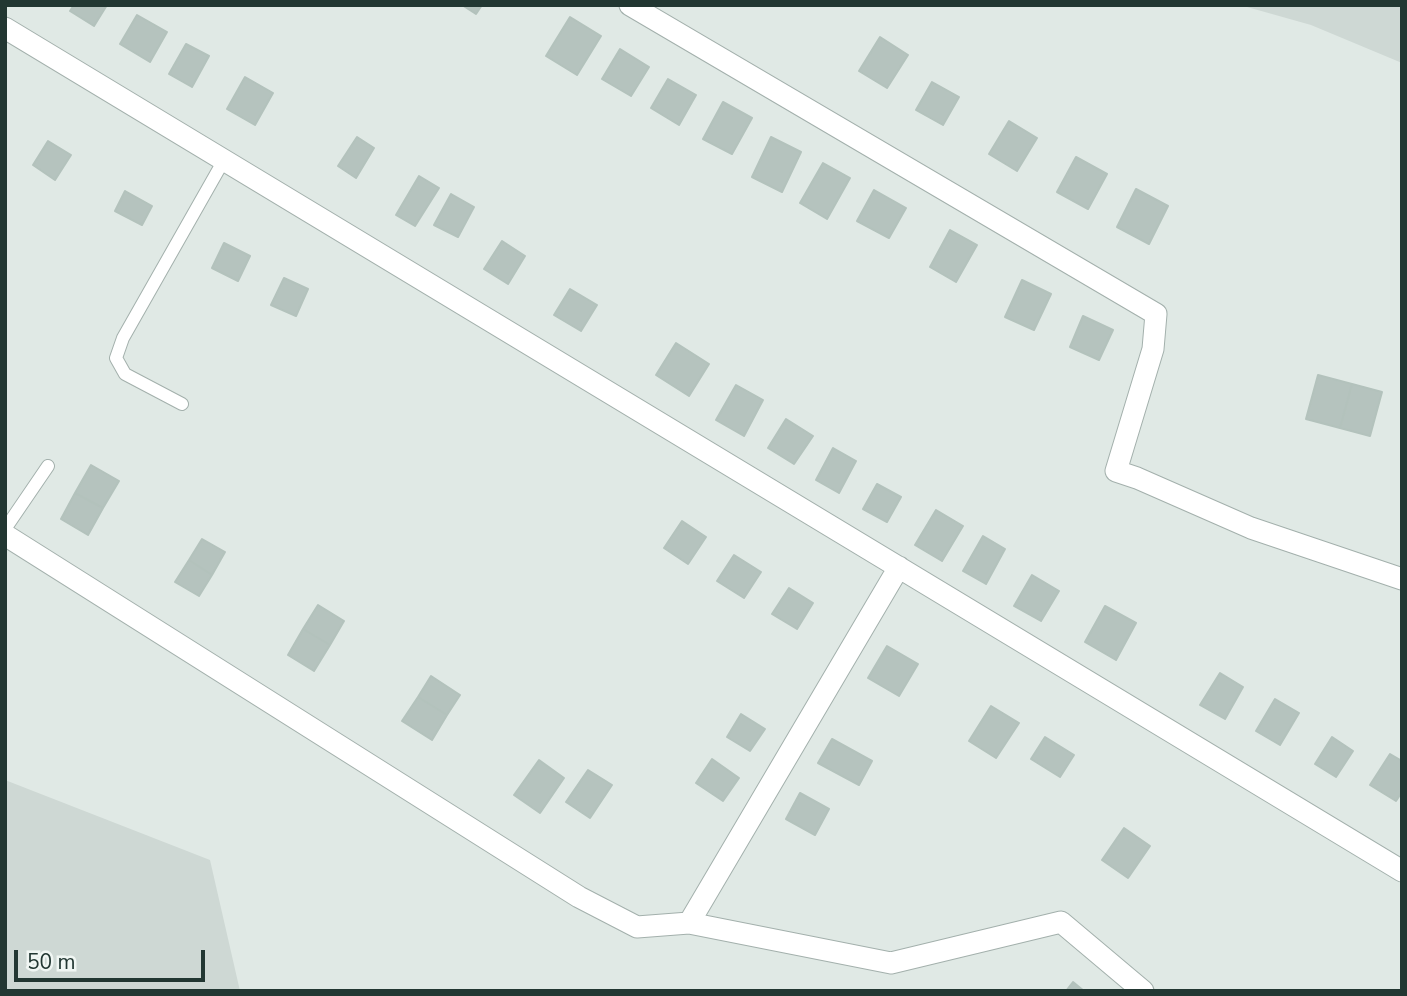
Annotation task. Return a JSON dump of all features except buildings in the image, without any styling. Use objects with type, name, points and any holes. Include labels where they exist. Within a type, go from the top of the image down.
[{"type":"street","points":[[630,5],[1156,314],[1153,349],[1116,471],[1251,528],[1402,579]]},
{"type":"street","points":[[5,28],[1402,871]]},
{"type":"street","points":[[5,535],[579,897],[637,927],[689,923],[891,962],[1061,922],[1143,991]]},
{"type":"street","points":[[689,923],[899,567]]},
{"type":"lane","points":[[182,404],[125,374],[116,359],[123,338],[224,160]]},
{"type":"lane","points":[[5,529],[48,466]]},
{"type":"shaded area","points":[[1240,5],[1402,5],[1402,63],[1311,25]]},
{"type":"shaded area","points":[[5,780],[210,860],[240,991],[5,991]]}]
